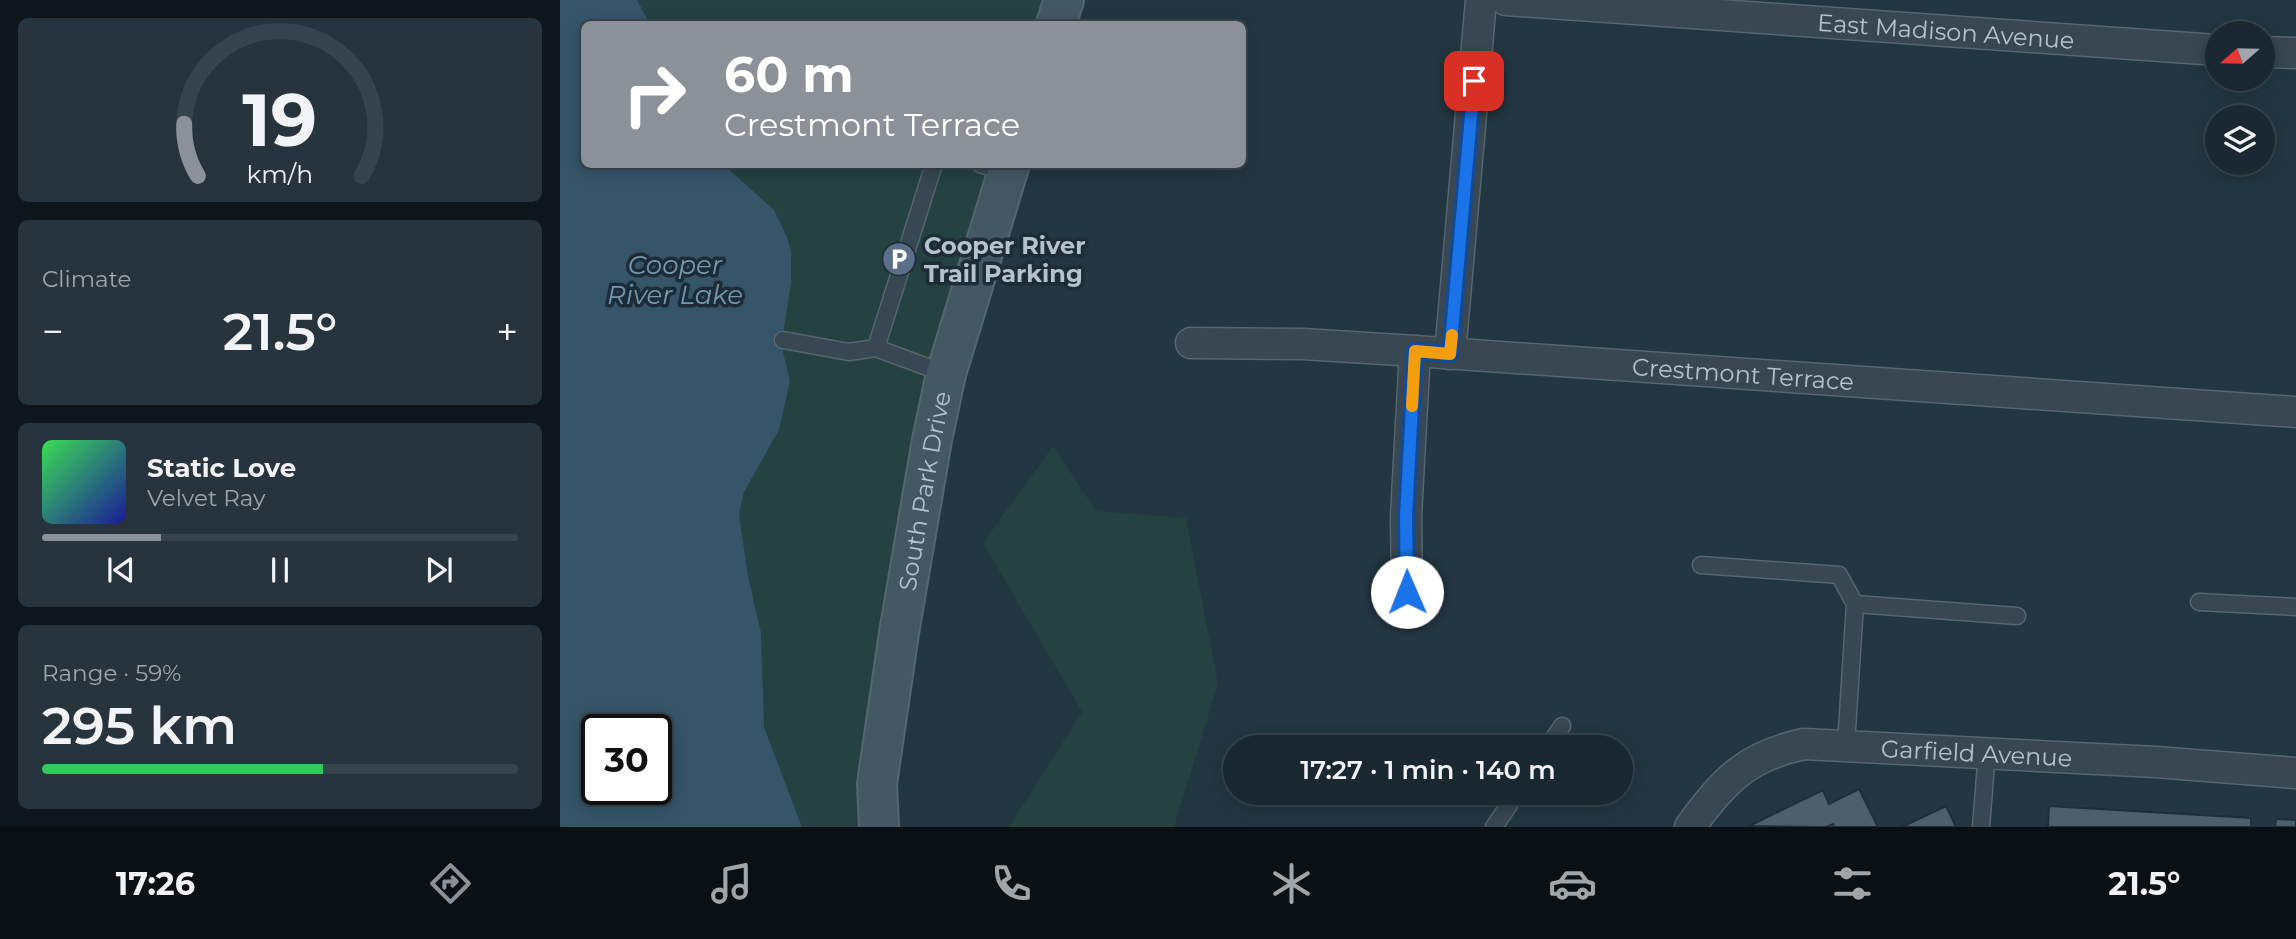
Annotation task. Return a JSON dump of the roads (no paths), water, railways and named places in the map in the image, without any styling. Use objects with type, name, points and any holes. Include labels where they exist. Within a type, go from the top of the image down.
[{"type":"street","points":[[1057,21],[1064,0]]},
{"type":"street","points":[[1450,354],[1481,0]]},
{"type":"street","name":"East Madison Avenue","points":[[1506,0],[2205,49]]},
{"type":"street","points":[[2275,52],[2296,53]]},
{"type":"street","name":"South Park Drive","points":[[879,827],[877,784],[899,633],[932,440],[946,374],[999,168]]},
{"type":"street","name":"Crestmont Terrace","points":[[1191,343],[1303,344],[2296,412]]},
{"type":"street","points":[[1407,592],[1406,516],[1415,351]]},
{"type":"street","name":"Garfield Avenue","points":[[1690,827],[1714,793],[1732,776],[1778,749],[1804,744],[2156,762],[2296,773]]},
{"type":"lane","points":[[876,348],[933,168]]},
{"type":"lane","points":[[783,340],[849,352],[876,348],[946,374]]},
{"type":"lane","points":[[1701,565],[1839,575],[1855,604],[1846,745]]},
{"type":"lane","points":[[2199,602],[2296,607]]},
{"type":"lane","points":[[1855,604],[2017,616]]},
{"type":"lane","points":[[1556,735],[1562,726]]},
{"type":"lane","points":[[1981,827],[1986,752]]},
{"type":"lane","points":[[1494,827],[1509,805]]},
{"type":"water","name":"Cooper River Lake","points":[[560,0],[637,0],[648,21],[581,21],[581,168],[727,168],[774,210],[791,251],[791,284],[783,334],[783,352],[790,381],[779,430],[744,492],[739,515],[749,581],[761,633],[764,727],[802,827],[560,827]]},
{"type":"place","name":"Cooper River Trail Parking","points":[[899,259]]}]
